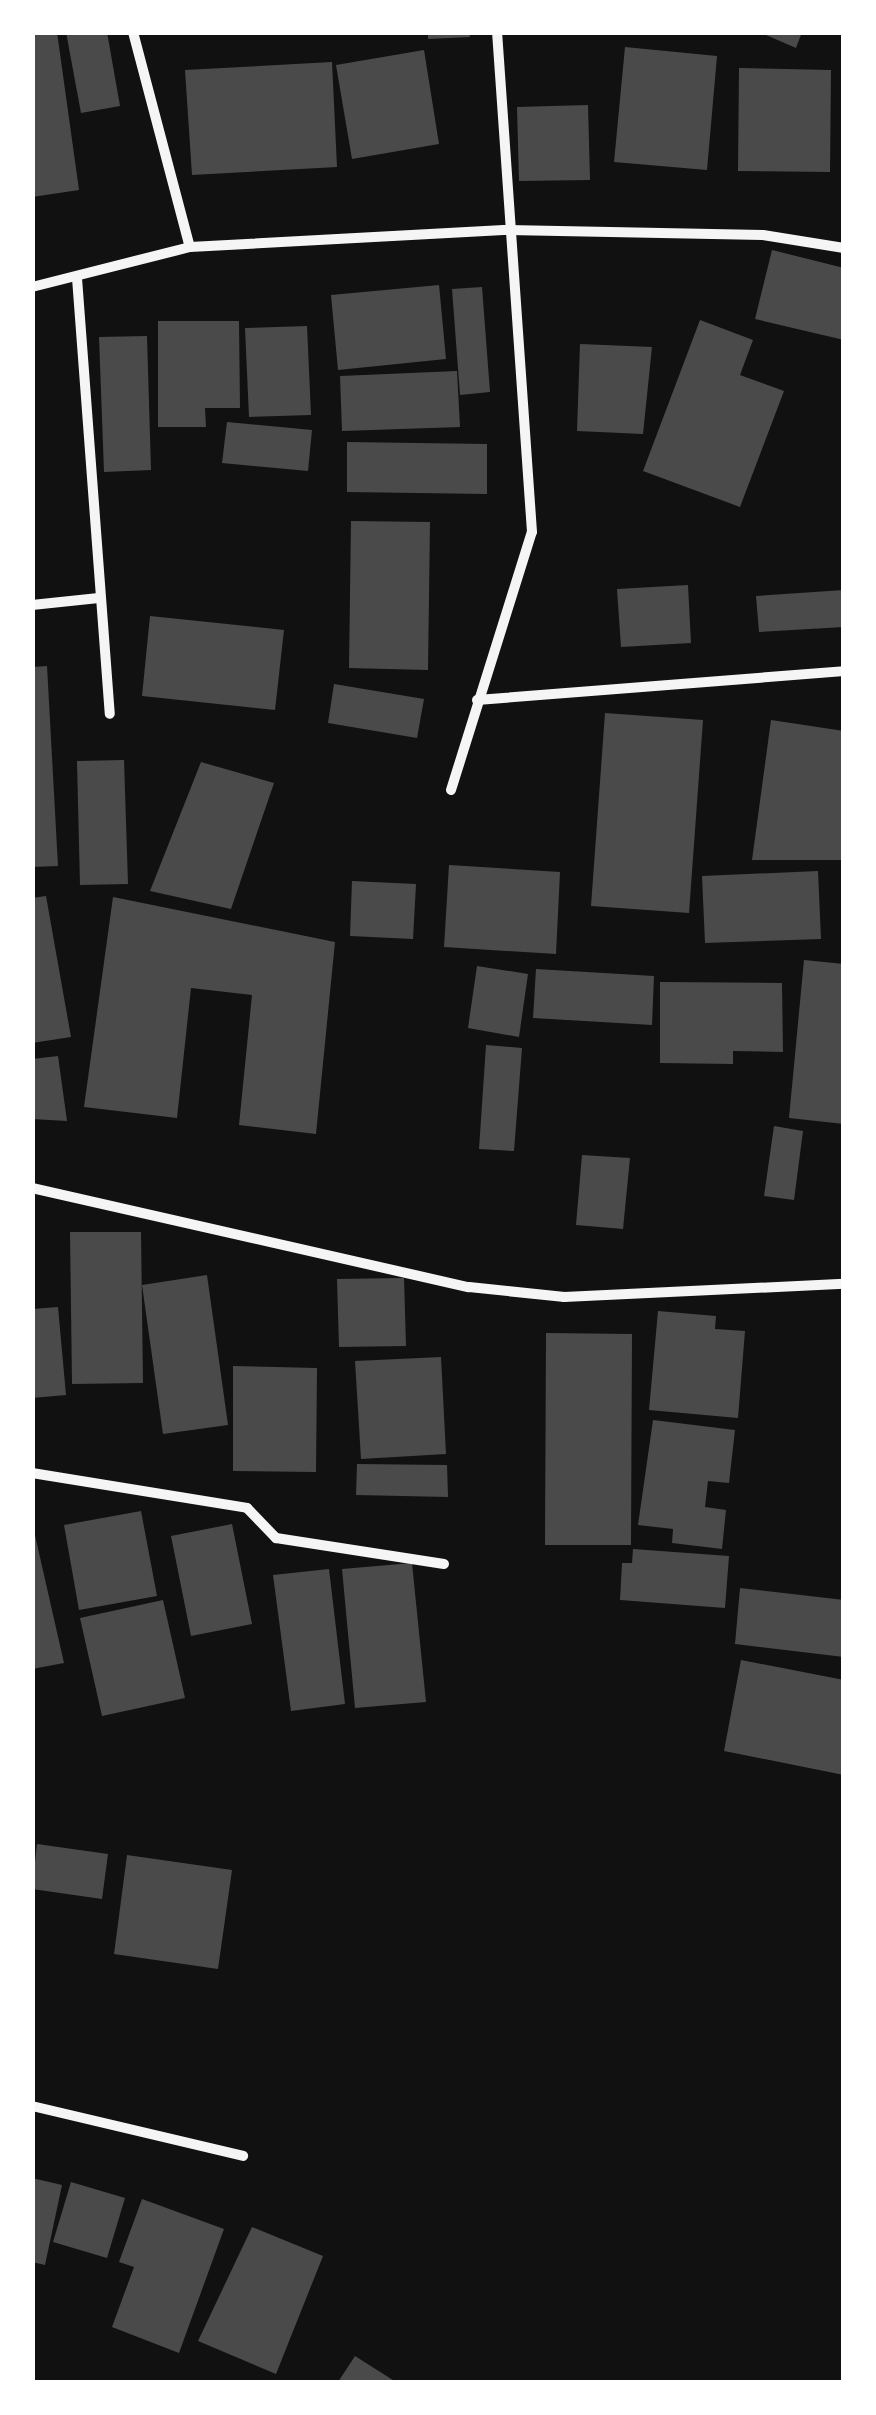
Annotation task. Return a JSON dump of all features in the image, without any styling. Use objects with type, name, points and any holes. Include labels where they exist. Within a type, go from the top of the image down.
[{"type":"street","points":[[133,32],[190,247]]},
{"type":"street","points":[[451,790],[532,532],[534,464],[504,230],[497,32]]},
{"type":"street","points":[[32,287],[190,247],[504,230],[763,235],[844,248]]},
{"type":"street","points":[[77,278],[110,714]]},
{"type":"street","points":[[32,605],[99,598]]},
{"type":"street","points":[[477,700],[844,671]]},
{"type":"street","points":[[32,1188],[488,1289],[564,1297],[844,1284]]},
{"type":"street","points":[[32,1473],[247,1508],[276,1538],[444,1564]]},
{"type":"street","points":[[32,2106],[243,2156]]},
{"type":"building","points":[[32,32],[57,32],[79,190],[32,197]]},
{"type":"building","points":[[66,32],[107,32],[120,106],[81,113]]},
{"type":"building","points":[[428,32],[469,32],[470,37],[428,39]]},
{"type":"building","points":[[759,32],[802,32],[796,48]]},
{"type":"building","points":[[625,47],[717,56],[707,170],[614,162]]},
{"type":"building","points":[[424,50],[439,144],[352,159],[336,65]]},
{"type":"building","points":[[332,62],[337,167],[192,175],[185,70]]},
{"type":"building","points":[[739,68],[831,70],[830,172],[738,171]]},
{"type":"building","points":[[588,105],[590,180],[519,181],[517,107]]},
{"type":"building","points":[[772,250],[844,268],[844,340],[755,319]]},
{"type":"building","points":[[439,285],[446,359],[338,370],[331,295]]},
{"type":"building","points":[[482,287],[490,392],[460,395],[452,289]]},
{"type":"building","points":[[700,320],[753,340],[740,375],[784,391],[740,507],[643,471]]},
{"type":"building","points":[[158,321],[239,321],[240,408],[205,408],[206,427],[158,427]]},
{"type":"building","points":[[307,326],[311,415],[249,417],[245,328]]},
{"type":"building","points":[[147,336],[151,470],[104,472],[99,337]]},
{"type":"building","points":[[580,344],[652,347],[643,434],[577,431]]},
{"type":"building","points":[[457,371],[460,427],[342,431],[340,376]]},
{"type":"building","points":[[227,422],[312,430],[308,471],[222,463]]},
{"type":"building","points":[[347,442],[487,444],[487,494],[347,492]]},
{"type":"building","points":[[351,521],[430,522],[428,670],[349,668]]},
{"type":"building","points":[[688,585],[691,643],[621,647],[617,589]]},
{"type":"building","points":[[844,590],[844,627],[759,632],[756,596]]},
{"type":"building","points":[[150,616],[284,630],[275,710],[142,696]]},
{"type":"building","points":[[47,666],[58,866],[32,867],[32,667]]},
{"type":"building","points":[[334,684],[424,699],[417,738],[328,723]]},
{"type":"building","points":[[605,713],[703,720],[689,913],[591,906]]},
{"type":"building","points":[[771,720],[844,731],[842,860],[752,860]]},
{"type":"building","points":[[124,760],[128,884],[80,885],[77,761]]},
{"type":"building","points":[[201,762],[274,783],[231,909],[150,891]]},
{"type":"building","points":[[449,865],[560,872],[556,954],[444,947]]},
{"type":"building","points":[[818,871],[821,939],[705,943],[702,876]]},
{"type":"building","points":[[352,881],[416,884],[413,939],[350,936]]},
{"type":"building","points":[[46,896],[71,1037],[32,1043],[32,898]]},
{"type":"building","points":[[113,897],[335,942],[316,1134],[239,1125],[252,995],[191,988],[177,1118],[84,1107]]},
{"type":"building","points":[[804,960],[844,964],[844,1124],[789,1118]]},
{"type":"building","points":[[477,966],[528,974],[519,1037],[468,1028]]},
{"type":"building","points":[[536,969],[654,976],[652,1025],[533,1018]]},
{"type":"building","points":[[660,982],[782,983],[783,1052],[733,1051],[733,1064],[660,1063]]},
{"type":"building","points":[[486,1045],[522,1048],[514,1151],[479,1149]]},
{"type":"building","points":[[58,1056],[67,1121],[32,1119],[32,1059]]},
{"type":"building","points":[[774,1126],[803,1131],[794,1200],[764,1196]]},
{"type":"building","points":[[582,1155],[630,1158],[623,1229],[576,1225]]},
{"type":"building","points":[[70,1232],[141,1232],[143,1383],[72,1384]]},
{"type":"building","points":[[207,1275],[228,1425],[163,1434],[142,1285]]},
{"type":"building","points":[[404,1278],[406,1346],[339,1347],[337,1279]]},
{"type":"building","points":[[58,1307],[66,1395],[32,1398],[32,1309]]},
{"type":"building","points":[[658,1311],[716,1316],[715,1329],[745,1331],[738,1418],[649,1410]]},
{"type":"building","points":[[546,1333],[632,1334],[631,1545],[545,1545]]},
{"type":"building","points":[[441,1357],[446,1454],[361,1459],[355,1361]]},
{"type":"building","points":[[233,1366],[317,1368],[316,1472],[233,1471]]},
{"type":"building","points":[[653,1420],[735,1430],[729,1483],[708,1481],[705,1507],[726,1510],[722,1549],[672,1543],[673,1529],[638,1525]]},
{"type":"building","points":[[357,1464],[447,1465],[448,1497],[356,1495]]},
{"type":"building","points":[[141,1511],[157,1596],[79,1610],[64,1525]]},
{"type":"building","points":[[32,1522],[64,1663],[32,1669]]},
{"type":"building","points":[[232,1524],[252,1624],[191,1636],[171,1536]]},
{"type":"building","points":[[633,1549],[729,1556],[725,1608],[620,1600],[622,1563],[632,1563]]},
{"type":"building","points":[[412,1563],[426,1702],[355,1708],[342,1569]]},
{"type":"building","points":[[329,1569],[345,1704],[291,1711],[273,1575]]},
{"type":"building","points":[[740,1588],[844,1600],[844,1657],[735,1644]]},
{"type":"building","points":[[163,1600],[185,1698],[102,1716],[80,1618]]},
{"type":"building","points":[[741,1660],[844,1680],[844,1775],[724,1751]]},
{"type":"building","points":[[37,1844],[108,1854],[102,1899],[32,1889]]},
{"type":"building","points":[[127,1855],[232,1870],[218,1969],[114,1954]]},
{"type":"building","points":[[32,2178],[62,2185],[45,2265],[32,2262]]},
{"type":"building","points":[[71,2182],[125,2198],[107,2258],[53,2242]]},
{"type":"building","points":[[142,2199],[224,2229],[179,2353],[112,2327],[134,2267],[119,2262]]},
{"type":"building","points":[[252,2227],[323,2256],[276,2374],[198,2341]]},
{"type":"building","points":[[355,2356],[396,2382],[338,2382]]}]
